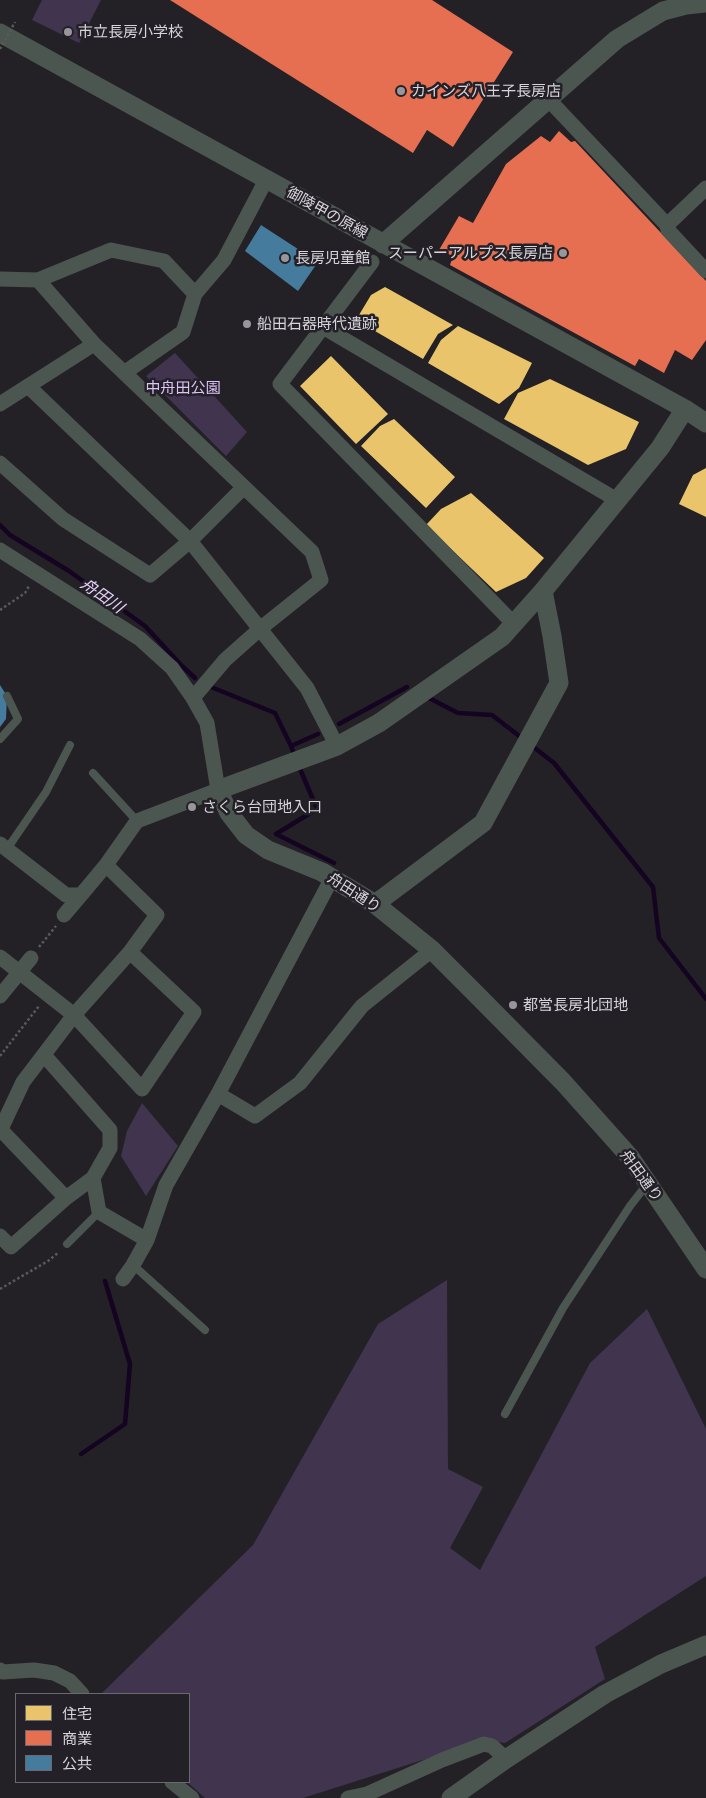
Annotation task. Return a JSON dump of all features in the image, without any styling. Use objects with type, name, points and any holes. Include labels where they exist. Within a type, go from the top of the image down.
[{"type":"street","points":[[382,244],[617,39],[663,11],[686,5],[706,3]]},
{"type":"street","name":"御陵甲の原線","points":[[0,33],[685,409],[706,423]]},
{"type":"street","points":[[549,100],[667,224],[668,230],[706,271]]},
{"type":"street","points":[[124,373],[184,332],[195,294],[224,260],[266,180]]},
{"type":"street","points":[[667,224],[706,188]]},
{"type":"street","points":[[0,279],[38,280],[111,250],[164,261],[195,294]]},
{"type":"street","points":[[372,262],[280,384],[514,624]]},
{"type":"street","points":[[38,280],[94,344],[312,552],[321,580],[260,628],[225,660],[192,698]]},
{"type":"street","points":[[323,328],[617,500]]},
{"type":"street","points":[[0,404],[94,344]]},
{"type":"street","points":[[28,386],[190,541],[307,688],[336,746]]},
{"type":"street","points":[[64,915],[106,865],[137,822],[336,746],[379,723],[502,637],[543,591],[660,448],[685,409]]},
{"type":"street","points":[[0,463],[63,519],[150,575],[190,541],[244,487]]},
{"type":"street","name":"舟田通り","points":[[0,550],[140,639],[172,668],[207,723],[218,790],[229,812],[246,835],[268,850],[322,872],[375,904],[432,950],[563,1082],[630,1157],[706,1269]]},
{"type":"street","points":[[375,904],[483,823],[559,683],[543,591]]},
{"type":"street","points":[[3,846],[66,895],[81,895]]},
{"type":"street","points":[[66,1198],[1,1130],[23,1082],[74,1015],[130,952],[157,915],[106,865]]},
{"type":"street","points":[[123,1279],[133,1266],[147,1240],[166,1185],[218,1094],[332,878]]},
{"type":"street","points":[[218,1094],[255,1116],[300,1083],[362,1006],[432,950]]},
{"type":"street","points":[[0,957],[74,1015],[142,1089],[194,1012],[130,952]]},
{"type":"street","points":[[0,996],[31,958]]},
{"type":"street","points":[[0,1236],[11,1247],[66,1198],[93,1178],[110,1148],[110,1130],[44,1055]]},
{"type":"street","points":[[93,1178],[99,1212],[147,1240]]},
{"type":"street","points":[[451,1798],[506,1759],[605,1694],[661,1664],[706,1645]]},
{"type":"street","points":[[0,1670],[3,1672],[34,1670],[54,1674],[70,1682],[81,1693]]},
{"type":"street","points":[[348,1798],[368,1794],[442,1760],[484,1744],[492,1746],[506,1759]]},
{"type":"street","points":[[173,1783],[192,1798]]},
{"type":"lane","points":[[0,739],[18,719],[7,696]]},
{"type":"lane","points":[[3,846],[46,792],[70,745]]},
{"type":"lane","points":[[93,773],[137,822]]},
{"type":"lane","points":[[505,1414],[563,1308],[630,1206],[648,1183]]},
{"type":"lane","points":[[67,1244],[99,1212]]},
{"type":"lane","points":[[133,1266],[205,1330]]},
{"type":"path","points":[[0,49],[16,22]]},
{"type":"path","points":[[0,610],[25,592],[37,574]]},
{"type":"path","points":[[31,958],[64,915]]},
{"type":"path","points":[[0,1056],[48,994]]},
{"type":"path","points":[[0,1289],[48,1261],[67,1244]]},
{"type":"green space","points":[[42,0],[101,0],[79,43],[32,20]]},
{"type":"green space","name":"中舟田公園","points":[[175,353],[247,432],[226,456],[146,376]]},
{"type":"green space","points":[[142,1103],[178,1146],[146,1196],[121,1156],[127,1131]]},
{"type":"green space","points":[[447,1280],[448,1469],[483,1487],[450,1548],[480,1570],[590,1363],[647,1309],[706,1429],[706,1576],[595,1647],[605,1679],[505,1743],[486,1740],[303,1798],[205,1798],[188,1783],[190,1783],[190,1693],[102,1693],[253,1545],[378,1324]]},
{"type":"building: 住宅","points":[[385,287],[453,325],[438,334],[423,359],[356,320],[371,295]]},
{"type":"building: 住宅","points":[[458,326],[532,363],[519,388],[499,404],[428,363],[441,340]]},
{"type":"building: 住宅","points":[[331,356],[388,414],[356,444],[300,386]]},
{"type":"building: 住宅","points":[[550,379],[639,422],[626,449],[588,465],[504,419],[518,393]]},
{"type":"building: 住宅","points":[[394,419],[455,477],[426,508],[361,446],[380,426]]},
{"type":"building: 住宅","points":[[706,468],[706,517],[679,504],[693,475]]},
{"type":"building: 住宅","points":[[471,493],[544,558],[526,578],[496,592],[426,525],[441,509]]},
{"type":"building: 商業","name":"カインズ八王子長房店","points":[[170,0],[432,0],[513,52],[453,147],[427,130],[413,153]]},
{"type":"building: 商業","name":"スーパーアルプス長房店","points":[[559,131],[571,142],[575,141],[706,281],[706,340],[692,360],[675,350],[664,373],[639,359],[635,366],[450,265],[453,256],[439,250],[459,216],[473,223],[506,164],[541,136],[550,142]]},
{"type":"building: 公共","points":[[261,225],[318,262],[298,291],[245,251]]},
{"type":"building: 公共","points":[[0,685],[7,696],[6,719],[0,727]]},
{"type":"waterway","name":"舟田川","points":[[0,525],[10,535],[69,571],[145,626],[195,678]]},
{"type":"waterway","points":[[211,687],[275,713],[291,746],[318,734]]},
{"type":"waterway","points":[[339,724],[407,687]]},
{"type":"waterway","points":[[429,698],[458,713],[492,715],[523,739]]},
{"type":"waterway","points":[[531,745],[554,763],[653,887],[659,938],[706,999]]},
{"type":"waterway","points":[[291,746],[295,757]]},
{"type":"waterway","points":[[298,764],[317,809],[276,834],[334,863]]},
{"type":"waterway","points":[[81,1454],[125,1424],[130,1364],[105,1281]]},
{"type":"place","name":"市立長房小学校","points":[[68,32]]},
{"type":"place","name":"カインズ八王子長房店","points":[[401,91]]},
{"type":"place","name":"スーパーアルプス長房店","points":[[563,253]]},
{"type":"place","name":"長房児童館","points":[[285,258]]},
{"type":"place","name":"船田石器時代遺跡","points":[[247,324]]},
{"type":"place","name":"さくら台団地入口","points":[[192,807]]},
{"type":"place","name":"都営長房北団地","points":[[513,1005]]}]
